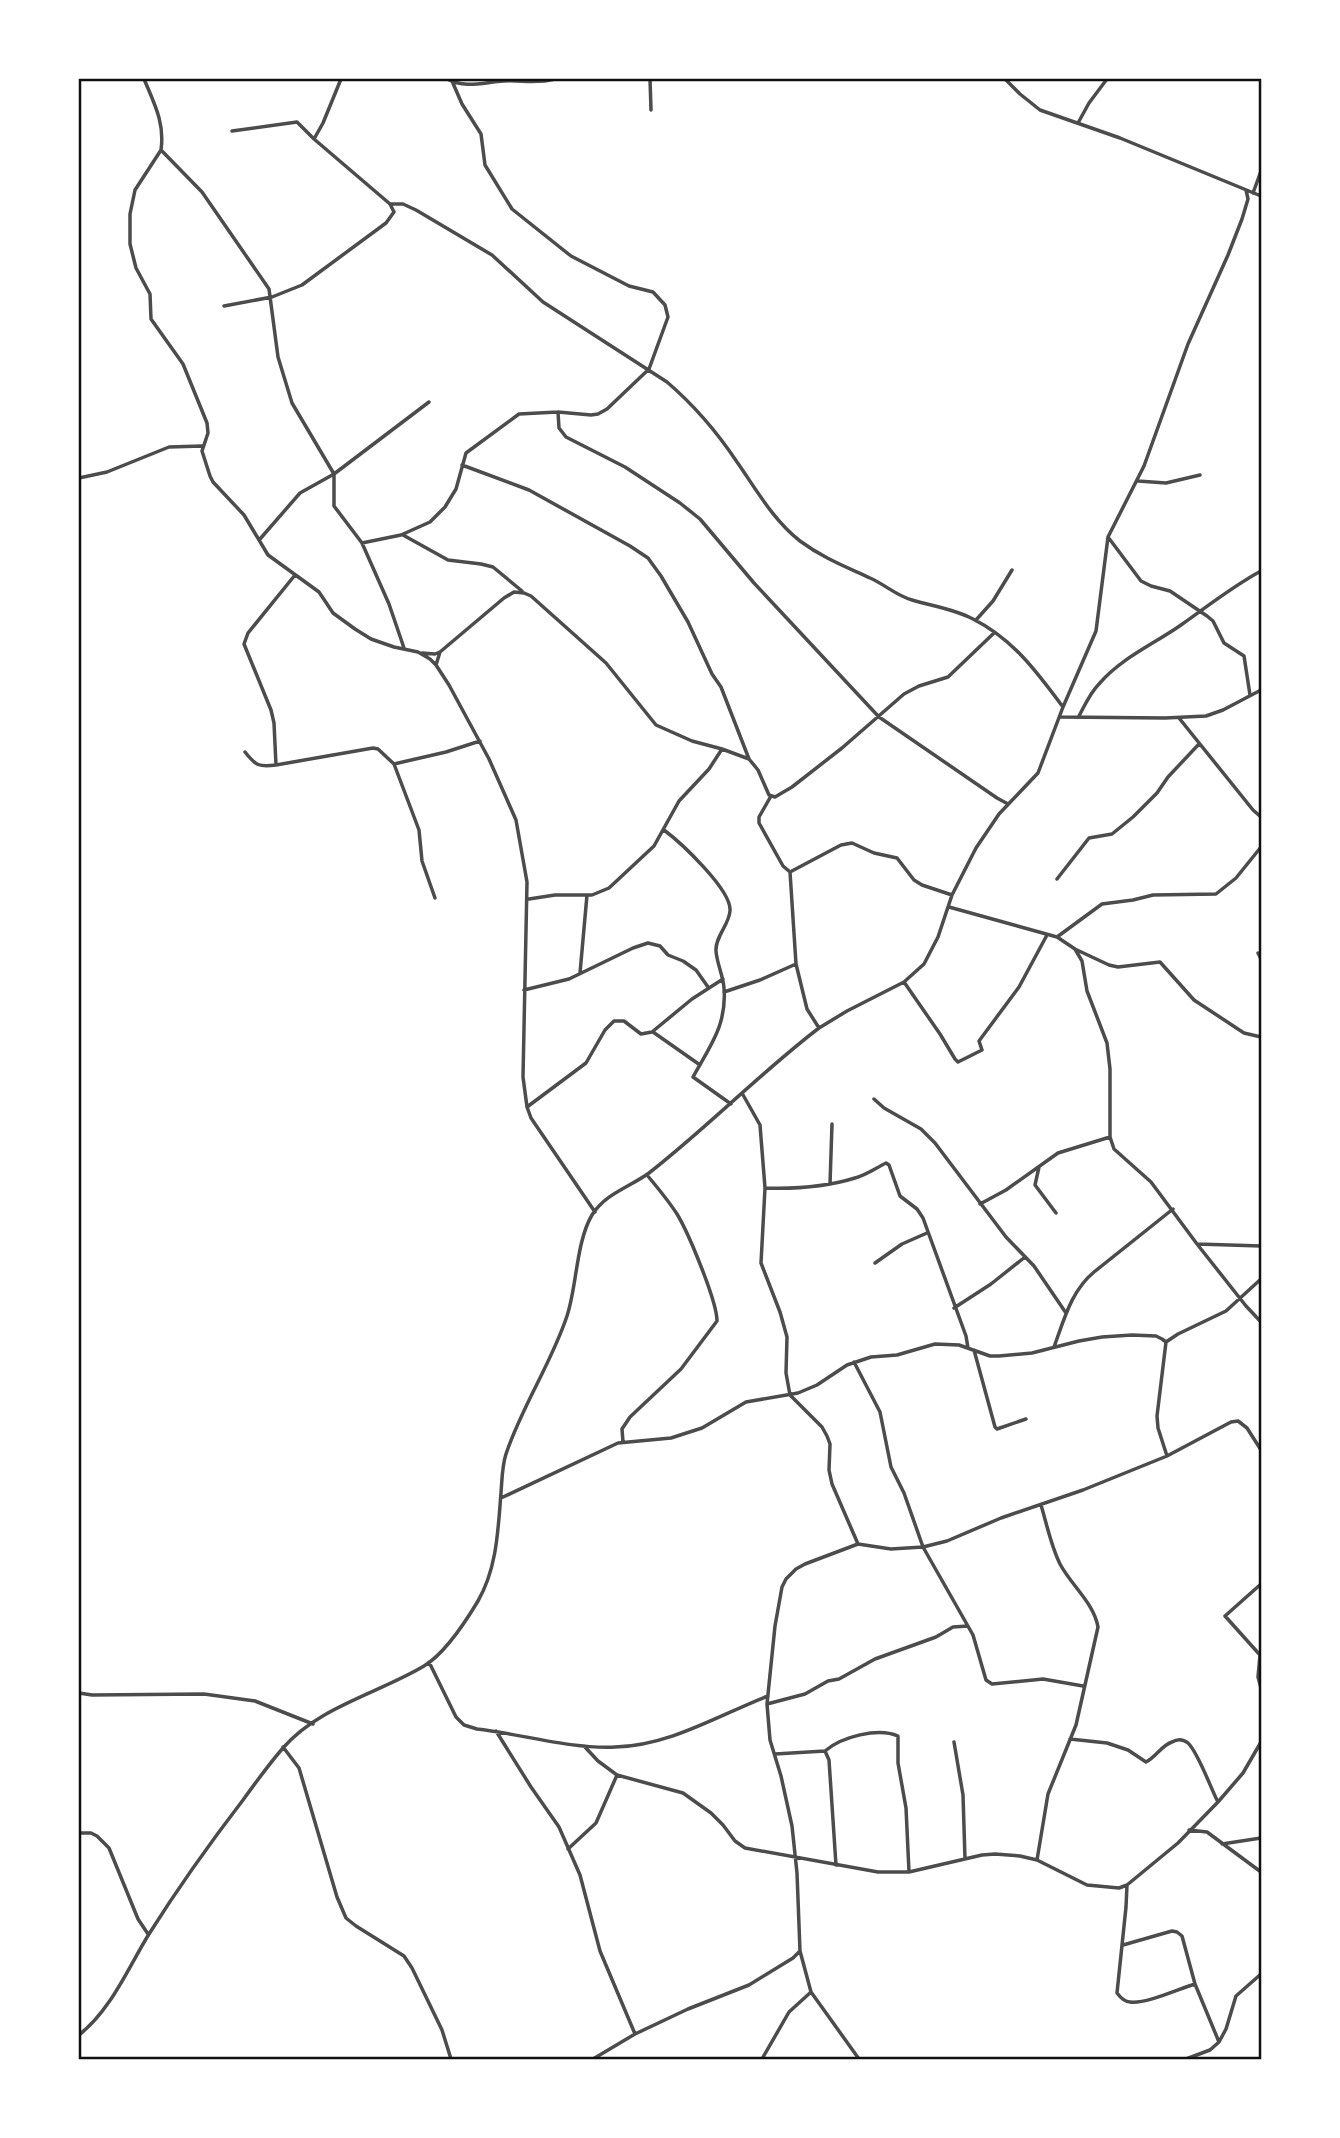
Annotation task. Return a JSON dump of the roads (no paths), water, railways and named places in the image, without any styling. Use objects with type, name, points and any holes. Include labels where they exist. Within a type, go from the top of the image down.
[{"type":"street","points":[[145,79],[162,124],[161,150],[135,190],[130,207],[129,238],[136,268],[151,296],[151,319],[183,364],[207,423],[208,433],[202,446],[203,460],[213,482],[244,515],[268,555],[318,592],[333,613],[371,639],[394,647],[435,654],[504,597],[514,592],[524,593]]},
{"type":"street","points":[[314,139],[341,79]]},
{"type":"street","points":[[450,80],[468,85],[504,81],[542,83],[555,79]]},
{"type":"street","points":[[650,79],[651,110]]},
{"type":"street","points":[[1005,79],[1038,108],[1174,159],[1261,196]]},
{"type":"street","points":[[1078,123],[1107,79]]},
{"type":"street","points":[[362,543],[401,535],[430,522],[445,507],[456,489],[464,455],[468,450],[519,414],[601,413],[625,394],[649,369],[668,317],[662,300],[653,292],[629,286],[571,256],[512,209],[485,165],[481,134],[450,80]]},
{"type":"street","points":[[224,306],[272,298],[302,285],[386,223],[394,212],[390,204],[295,121],[232,131]]},
{"type":"street","points":[[161,150],[202,192],[265,281],[272,298],[276,349],[292,403],[334,474],[334,506],[362,543],[389,604],[404,648]]},
{"type":"street","points":[[1253,193],[1261,172]]},
{"type":"street","points":[[79,2035],[96,2020],[148,1934],[218,1833],[283,1747],[330,1712],[429,1662],[445,1646],[470,1612],[487,1584],[497,1543],[506,1456],[520,1419],[564,1325],[587,1228],[606,1198],[647,1175],[819,1028],[904,982],[923,964],[938,937],[953,895],[985,833],[1038,772],[1061,717],[1096,631],[1108,537],[1138,481],[1188,344],[1228,255],[1248,199],[1246,190]]},
{"type":"street","points":[[390,204],[403,204],[416,210],[492,255],[543,302],[667,382],[698,410],[759,496],[800,541],[835,563],[871,578],[909,599],[948,609],[976,620],[1018,649],[1063,707]]},
{"type":"street","points":[[260,539],[300,492],[334,474],[429,402]]},
{"type":"street","points":[[558,412],[559,428],[566,437],[625,467],[700,519],[754,583],[878,717],[983,787],[996,799],[1008,804]]},
{"type":"street","points":[[79,476],[107,472],[169,447],[202,446]]},
{"type":"street","points":[[462,465],[529,490],[648,558],[688,622],[712,674],[721,687],[749,759],[771,796]]},
{"type":"street","points":[[1138,481],[1167,483],[1200,475]]},
{"type":"street","points":[[401,535],[448,560],[493,567],[551,613],[606,663],[656,725],[692,741],[749,759]]},
{"type":"street","points":[[1108,537],[1143,583],[1170,591],[1213,621],[1224,643],[1244,656],[1250,695]]},
{"type":"street","points":[[976,620],[993,601],[1012,570]]},
{"type":"street","points":[[1079,716],[1100,682],[1136,653],[1261,571]]},
{"type":"street","points":[[276,765],[271,710],[244,644],[248,633],[295,575]]},
{"type":"street","points":[[771,796],[777,797],[792,787],[904,694],[948,677],[994,633]]},
{"type":"street","points":[[418,652],[436,665],[480,741],[516,820],[528,899],[523,1077],[527,1107],[540,1133],[595,1212]]},
{"type":"street","points":[[436,665],[440,652]]},
{"type":"street","points":[[1061,717],[1179,718],[1214,714],[1261,690]]},
{"type":"street","points":[[1179,718],[1261,817]]},
{"type":"street","points":[[394,764],[480,741]]},
{"type":"street","points":[[1057,879],[1089,838],[1112,834],[1133,817],[1199,744]]},
{"type":"street","points":[[245,752],[258,766],[373,748],[378,750],[394,764],[419,830],[422,862],[435,898]]},
{"type":"street","points":[[528,899],[596,894],[615,883],[646,855],[664,830],[679,801],[709,769],[722,749]]},
{"type":"street","points":[[771,796],[759,817],[759,823],[783,866],[790,872],[796,964],[807,1009],[819,1028]]},
{"type":"street","points":[[664,830],[681,843],[710,875],[729,903],[729,917],[716,947],[724,992],[721,1027],[694,1079],[731,1104]]},
{"type":"street","points":[[790,872],[841,845],[852,843],[874,853],[897,858],[922,885],[953,895]]},
{"type":"street","points":[[1057,937],[1102,904],[1153,895],[1216,894],[1236,878],[1261,847]]},
{"type":"street","points":[[580,973],[587,895]]},
{"type":"street","points":[[949,908],[1057,937],[1109,965],[1118,967],[1160,962],[1203,1007],[1244,1033],[1261,1037]]},
{"type":"street","points":[[904,982],[955,1059],[962,1061],[982,1050],[979,1041],[1019,987],[1047,934]]},
{"type":"street","points":[[524,990],[563,981],[648,943],[660,946],[668,955],[683,961],[696,971],[708,987]]},
{"type":"street","points":[[1075,949],[1082,961],[1093,1011],[1103,1028],[1107,1043],[1110,1069],[1110,1137],[1116,1152],[1151,1182],[1197,1244],[1261,1322]]},
{"type":"street","points":[[1258,954],[1261,959]]},
{"type":"street","points":[[724,992],[796,964]]},
{"type":"street","points":[[527,1107],[586,1062],[605,1030],[614,1021],[624,1021],[640,1034],[652,1032],[708,987],[723,979]]},
{"type":"street","points":[[652,1032],[700,1065]]},
{"type":"street","points":[[742,1094],[759,1121],[765,1188],[761,1263],[787,1337],[786,1373],[790,1395],[822,1427],[827,1436],[830,1444],[829,1470],[832,1483],[858,1544]]},
{"type":"street","points":[[874,1099],[884,1108],[925,1132],[948,1158],[1006,1237],[1048,1285],[1066,1313]]},
{"type":"street","points":[[830,1184],[832,1124]]},
{"type":"street","points":[[980,1203],[1006,1190],[1066,1149],[1110,1137]]},
{"type":"street","points":[[765,1188],[794,1189],[830,1184],[856,1178],[886,1163],[889,1165],[899,1195],[920,1213],[966,1336],[968,1348]]},
{"type":"street","points":[[1040,1165],[1035,1185],[1056,1213]]},
{"type":"street","points":[[623,1442],[622,1429],[629,1417],[681,1369],[717,1321],[710,1290],[682,1225],[665,1197],[647,1175]]},
{"type":"street","points":[[1054,1348],[1066,1313],[1088,1276],[1173,1209]]},
{"type":"street","points":[[875,1263],[902,1244],[927,1233]]},
{"type":"street","points":[[1197,1244],[1261,1245]]},
{"type":"street","points":[[954,1308],[1025,1257]]},
{"type":"street","points":[[1167,1456],[1157,1416],[1166,1342],[1226,1311],[1261,1279]]},
{"type":"street","points":[[501,1498],[623,1442],[676,1437],[702,1428],[746,1402],[790,1395],[817,1385],[854,1362],[871,1357],[897,1355],[929,1345],[950,1344],[990,1356],[1010,1356],[1088,1339],[1132,1335],[1160,1337],[1166,1342]]},
{"type":"street","points":[[974,1350],[995,1427],[997,1429],[1026,1419]]},
{"type":"street","points":[[854,1362],[880,1412],[891,1466],[923,1547],[968,1626],[986,1680],[989,1683],[1043,1679],[1083,1686]]},
{"type":"street","points":[[859,2059],[811,1992],[800,1951],[792,1826],[770,1740],[767,1704],[779,1601],[786,1579],[804,1564],[858,1544],[891,1549],[923,1547],[947,1541],[1167,1456],[1219,1428],[1238,1421],[1247,1428],[1261,1450]]},
{"type":"street","points":[[1037,1860],[1048,1794],[1076,1725],[1083,1686],[1097,1636],[1097,1622],[1060,1564],[1053,1548],[1041,1505]]},
{"type":"street","points":[[1261,1584],[1225,1616],[1259,1655],[1258,1677],[1261,1688]]},
{"type":"street","points":[[767,1704],[805,1694],[875,1659],[936,1637],[953,1627],[968,1626]]},
{"type":"street","points":[[429,1662],[456,1717],[466,1726],[584,1746],[615,1748],[654,1741],[686,1731],[768,1696]]},
{"type":"street","points":[[79,1693],[204,1694],[255,1701],[313,1724]]},
{"type":"street","points":[[496,1731],[531,1787],[553,1816],[580,1875],[600,1951],[635,2034]]},
{"type":"street","points":[[775,1754],[825,1751],[844,1738],[868,1734],[898,1736],[898,1763],[906,1808],[909,1872]]},
{"type":"street","points":[[1070,1739],[1107,1743],[1128,1750],[1146,1762],[1167,1744],[1184,1740],[1195,1754],[1218,1802]]},
{"type":"street","points":[[954,1742],[963,1795],[965,1859]]},
{"type":"street","points":[[584,1746],[617,1775],[683,1793],[711,1813],[740,1845],[795,1858],[878,1872],[909,1872],[995,1854],[1037,1860],[1087,1885],[1109,1889],[1127,1885],[1178,1843],[1243,1773],[1261,1742]]},
{"type":"street","points":[[283,1747],[299,1768],[346,1918],[404,1956],[442,2030],[451,2059]]},
{"type":"street","points":[[825,1751],[829,1760],[836,1865]]},
{"type":"street","points":[[568,1849],[596,1823],[617,1775]]},
{"type":"street","points":[[1189,1830],[1207,1832],[1261,1872]]},
{"type":"street","points":[[79,1833],[97,1836],[109,1848],[138,1919],[148,1934]]},
{"type":"street","points":[[1222,1844],[1261,1838]]},
{"type":"street","points":[[1127,1885],[1123,1945],[1116,1990],[1118,1995],[1127,2002],[1146,2000],[1195,1984]]},
{"type":"street","points":[[1123,1945],[1172,1931],[1182,1936],[1195,1984],[1219,2042]]},
{"type":"street","points":[[593,2059],[635,2034],[688,2009],[743,1988],[787,1962],[800,1951]]},
{"type":"street","points":[[1186,2059],[1210,2050],[1219,2042],[1236,1996],[1261,1974]]},
{"type":"street","points":[[762,2059],[789,2012],[811,1992]]}]
